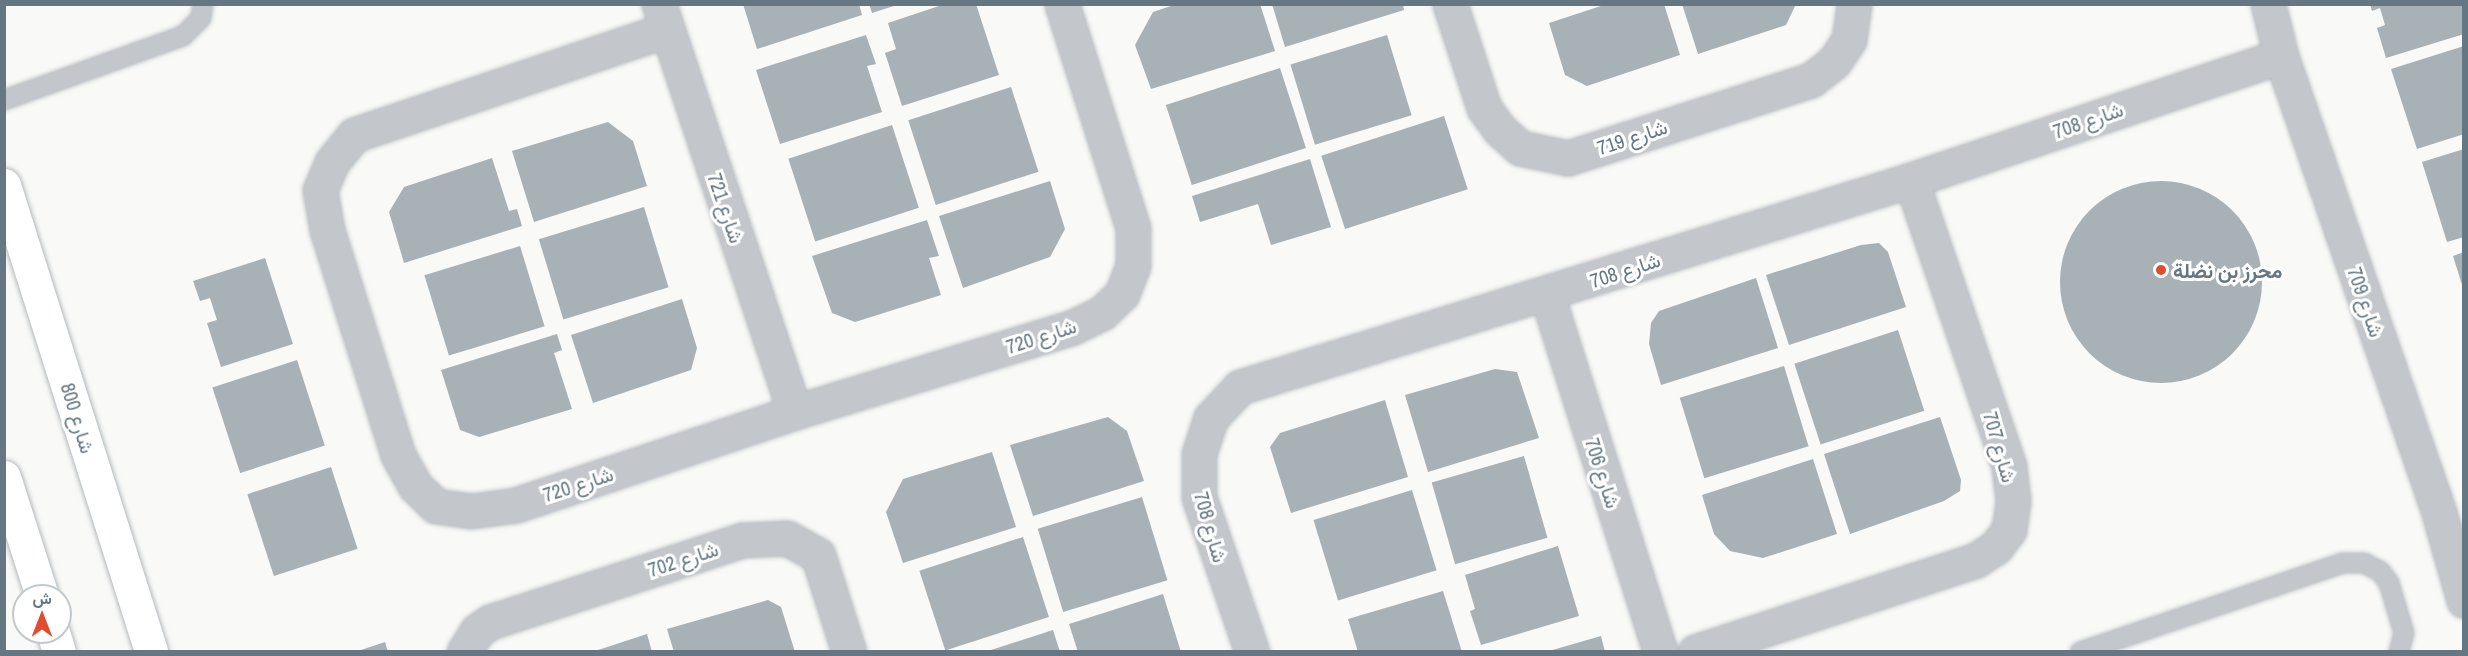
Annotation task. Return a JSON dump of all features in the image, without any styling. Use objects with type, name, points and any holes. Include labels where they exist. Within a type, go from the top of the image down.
[{"type":"street","name":"شارع 720","points":[[662,17],[354,135],[332,162],[320,190],[327,230],[398,455],[416,486],[436,506],[471,511],[516,505],[795,412],[1073,327],[1102,313],[1122,294],[1132,266],[1133,228],[1062,4]]},
{"type":"street","name":"شارع 719","points":[[1450,4],[1484,108],[1500,130],[1520,148],[1569,158],[1811,80],[1834,62],[1849,40],[1854,4]]},
{"type":"street","name":"شارع 709","points":[[2268,4],[2281,56],[2451,508],[2463,600]]},
{"type":"street","name":"شارع 721","points":[[662,17],[795,412]]},
{"type":"street","name":"شارع 708","points":[[1252,651],[1199,497],[1199,454],[1210,418],[1240,387],[1547,295],[1911,180],[2281,56]]},
{"type":"street","name":"شارع 707","points":[[1695,651],[1976,560],[1996,547],[2009,530],[2013,500],[2009,466],[1911,180]]},
{"type":"street","name":"شارع 800","points":[[4,185],[151,651]]},
{"type":"street","name":"شارع 706","points":[[1547,295],[1660,651]]},
{"type":"street","points":[[4,477],[38,584]]},
{"type":"street","name":"شارع 702","points":[[464,651],[477,631],[490,622],[742,540],[787,538],[818,555],[849,651]]},
{"type":"lane","points":[[4,100],[183,36],[201,18],[203,4]]},
{"type":"lane","points":[[2080,651],[2343,562],[2364,562],[2380,571],[2389,583],[2404,633],[2399,651]]},
{"type":"building","points":[[743,4],[859,4],[862,15],[757,49]]},
{"type":"building","points":[[869,4],[897,4],[897,5],[872,13]]},
{"type":"building","points":[[945,4],[976,4],[999,75],[902,106],[885,53],[896,49],[888,23]]},
{"type":"building","points":[[1177,4],[1260,4],[1275,51],[1151,89],[1135,45],[1153,12]]},
{"type":"building","points":[[1272,4],[1403,4],[1404,10],[1285,47]]},
{"type":"building","points":[[1607,4],[1664,4],[1680,55],[1587,86],[1565,75],[1549,23]]},
{"type":"building","points":[[1682,4],[1796,4],[1786,25],[1698,54]]},
{"type":"building","points":[[2370,4],[2464,4],[2464,34],[2386,58],[2377,28],[2385,25],[2380,8],[2372,11]]},
{"type":"building","points":[[866,35],[876,64],[867,66],[882,112],[780,144],[756,70]]},
{"type":"building","points":[[1387,35],[1412,115],[1315,145],[1290,65]]},
{"type":"building","points":[[2464,46],[2464,134],[2417,149],[2391,69]]},
{"type":"building","points":[[1280,68],[1306,148],[1192,185],[1166,105]]},
{"type":"building","points":[[1011,87],[1039,172],[936,205],[908,120]]},
{"type":"building","points":[[1444,116],[1468,189],[1345,229],[1321,156]]},
{"type":"building","points":[[608,122],[633,141],[647,186],[534,222],[512,151]]},
{"type":"building","points":[[892,125],[919,208],[815,241],[788,159]]},
{"type":"building","points":[[2464,149],[2464,237],[2447,242],[2422,162]]},
{"type":"building","points":[[492,158],[509,211],[517,209],[522,226],[404,263],[389,212],[404,187]]},
{"type":"building","points":[[1310,159],[1331,227],[1271,245],[1258,204],[1200,222],[1192,196]]},
{"type":"building","points":[[1050,181],[1065,229],[1050,257],[963,288],[939,216]]},
{"type":"building","name":"محرز بن نضلة","points":[[2161,181],[2190,185],[2209,193],[2239,218],[2250,234],[2258,253],[2262,282],[2258,311],[2250,330],[2225,360],[2209,371],[2190,379],[2161,383],[2132,379],[2113,371],[2083,346],[2072,330],[2064,311],[2060,282],[2064,253],[2072,234],[2097,204],[2113,193],[2132,185]]},
{"type":"building","points":[[644,207],[669,287],[563,319],[539,239]]},
{"type":"building","points":[[927,220],[939,256],[929,258],[941,295],[855,322],[832,313],[812,256]]},
{"type":"building","points":[[1879,243],[1888,252],[1906,307],[1789,345],[1766,275],[1861,245]]},
{"type":"building","points":[[520,246],[545,326],[449,356],[424,275]]},
{"type":"building","points":[[2464,252],[2464,288],[2463,288],[2453,256]]},
{"type":"building","points":[[265,258],[293,344],[221,367],[207,323],[217,320],[210,298],[200,301],[193,281]]},
{"type":"building","points":[[1756,278],[1778,348],[1661,385],[1649,344],[1651,323],[1659,311]]},
{"type":"building","points":[[682,299],[697,348],[691,370],[593,403],[571,335]]},
{"type":"building","points":[[1898,330],[1924,411],[1821,445],[1794,364]]},
{"type":"building","points":[[557,334],[562,350],[554,353],[572,409],[479,437],[460,430],[441,370]]},
{"type":"building","points":[[297,360],[325,446],[240,473],[212,388]]},
{"type":"building","points":[[1784,366],[1809,446],[1704,478],[1680,398]]},
{"type":"building","points":[[1495,369],[1517,372],[1539,438],[1428,472],[1405,395]]},
{"type":"building","points":[[1385,400],[1408,477],[1291,513],[1270,447],[1280,433]]},
{"type":"building","points":[[1108,417],[1127,431],[1144,481],[1033,516],[1010,445]]},
{"type":"building","points":[[1940,417],[1961,480],[1960,491],[1944,501],[1850,534],[1824,454]]},
{"type":"building","points":[[992,452],[1016,527],[903,563],[886,512],[903,479]]},
{"type":"building","points":[[1524,456],[1547,538],[1455,564],[1432,482]]},
{"type":"building","points":[[1813,459],[1837,534],[1763,558],[1730,551],[1714,534],[1702,495]]},
{"type":"building","points":[[331,467],[358,549],[274,576],[247,494]]},
{"type":"building","points":[[1412,490],[1437,570],[1338,600],[1314,520]]},
{"type":"building","points":[[1142,497],[1167,580],[1063,612],[1038,529]]},
{"type":"building","points":[[1023,537],[1049,617],[945,651],[919,571]]},
{"type":"building","points":[[1558,546],[1579,616],[1481,645],[1470,611],[1475,609],[1465,575]]},
{"type":"building","points":[[1443,591],[1462,652],[1358,652],[1348,619]]},
{"type":"building","points":[[1163,594],[1181,652],[1078,652],[1069,624]]},
{"type":"building","points":[[768,600],[781,607],[795,652],[674,652],[667,629]]},
{"type":"building","points":[[1053,630],[1060,652],[988,652],[988,651]]},
{"type":"building","points":[[647,634],[652,652],[595,652],[595,651]]},
{"type":"building","points":[[1601,636],[1605,652],[1549,652],[1549,651]]},
{"type":"building","points":[[385,642],[388,652],[358,652],[358,651]]},
{"type":"place","name":"محرز بن نضلة","points":[[2161,270]]}]
